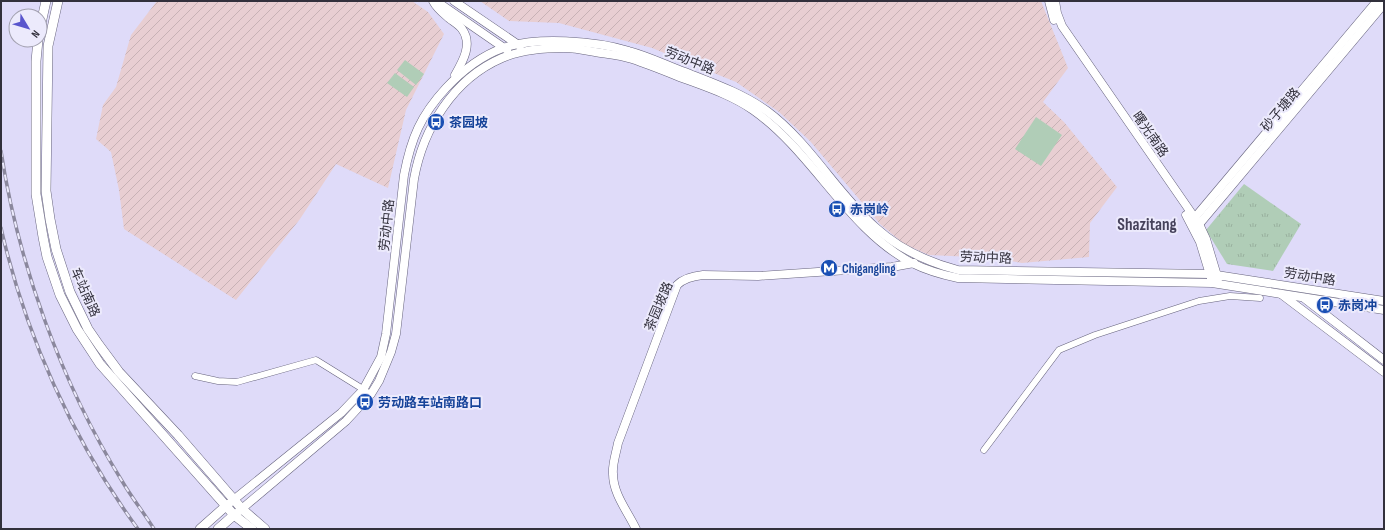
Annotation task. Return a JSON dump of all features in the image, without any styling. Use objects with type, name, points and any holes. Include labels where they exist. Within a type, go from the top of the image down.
[{"type":"main road","name":"车站南路","points":[[58,1],[48,46],[46,191],[56,249],[70,292],[88,329],[109,359],[242,509],[265,529]]},
{"type":"main road","points":[[434,1],[513,54]]},
{"type":"main road","points":[[434,1],[437,9],[462,29],[466,37],[467,52],[451,83]]},
{"type":"main road","points":[[454,1],[527,51]]},
{"type":"main road","name":"曙光南路","points":[[1049,1],[1052,16],[1058,29],[1206,239],[1216,283]]},
{"type":"main road","name":"曙光南路","points":[[1055,1],[1057,14],[1062,26],[1195,224]]},
{"type":"main road","name":"砂子塘路","points":[[1195,224],[1377,1]]},
{"type":"main road","name":"砂子塘路","points":[[1195,224],[1384,4]]},
{"type":"main road","name":"劳动中路","points":[[200,529],[234,499],[341,413],[363,390],[381,357],[386,334],[407,159],[413,138],[423,116],[434,101],[451,83],[471,65],[482,58],[517,44],[571,42],[621,49],[655,60],[747,98],[771,114],[794,135],[861,213],[875,227],[896,243],[929,261],[958,270],[1214,274],[1384,301]]},
{"type":"main road","name":"车站南路","points":[[37,48],[36,61],[36,194],[47,257],[60,295],[77,329],[100,364],[234,515],[252,529]]},
{"type":"main road","name":"劳动中路","points":[[219,528],[346,421],[371,394],[387,362],[396,334],[414,179],[416,167],[425,141],[439,114],[457,90],[480,72],[502,58],[527,51],[564,48],[631,58],[724,94],[742,103],[763,117],[791,142],[872,234],[887,247],[912,263],[933,271],[958,278],[1216,283],[1384,310]]},
{"type":"main road","name":"茶园坡路","points":[[636,529],[615,486],[613,462],[618,444],[677,285],[683,280],[703,275],[758,276],[892,267],[929,261]]},
{"type":"main road","points":[[1289,286],[1384,360]]},
{"type":"main road","points":[[1280,294],[1384,372]]},
{"type":"street","points":[[984,450],[1059,350],[1095,335],[1199,301],[1230,296],[1260,298]]},
{"type":"street","points":[[195,376],[218,382],[237,382],[316,360],[371,394]]},
{"type":"shaded area","points":[[157,1],[412,1],[428,12],[444,34],[406,110],[388,188],[336,164],[300,219],[236,300],[124,229],[119,190],[111,152],[96,139],[103,105],[116,87],[131,35]]},
{"type":"shaded area","points":[[480,1],[1041,1],[1068,68],[1043,102],[1064,122],[1117,187],[1090,223],[1089,257],[1022,263],[994,258],[929,255],[904,244],[880,224],[810,141],[779,112],[736,82],[652,48],[559,23],[509,21]]},
{"type":"green space","points":[[405,60],[424,74],[416,85],[397,70]]},
{"type":"green space","points":[[395,73],[414,87],[407,97],[387,83]]},
{"type":"green space","points":[[1036,117],[1062,135],[1041,166],[1015,149]]},
{"type":"green space","points":[[1244,184],[1301,224],[1273,271],[1227,264],[1206,230]]},
{"type":"railway","points":[[1,151],[19,237],[45,322],[80,404],[100,444],[154,529]]},
{"type":"railway","points":[[1,228],[23,307],[54,385],[72,423],[93,460],[114,495],[138,529]]},
{"type":"place","name":"茶园坡","points":[[436,122]]},
{"type":"place","name":"赤岗岭","points":[[837,209]]},
{"type":"place","name":"Chigangling","points":[[829,268]]},
{"type":"place","name":"赤岗冲","points":[[1325,305]]},
{"type":"place","name":"劳动路车站南路口","points":[[365,402]]},
{"type":"district","name":"Shazitang","points":[[1147,224]]}]
